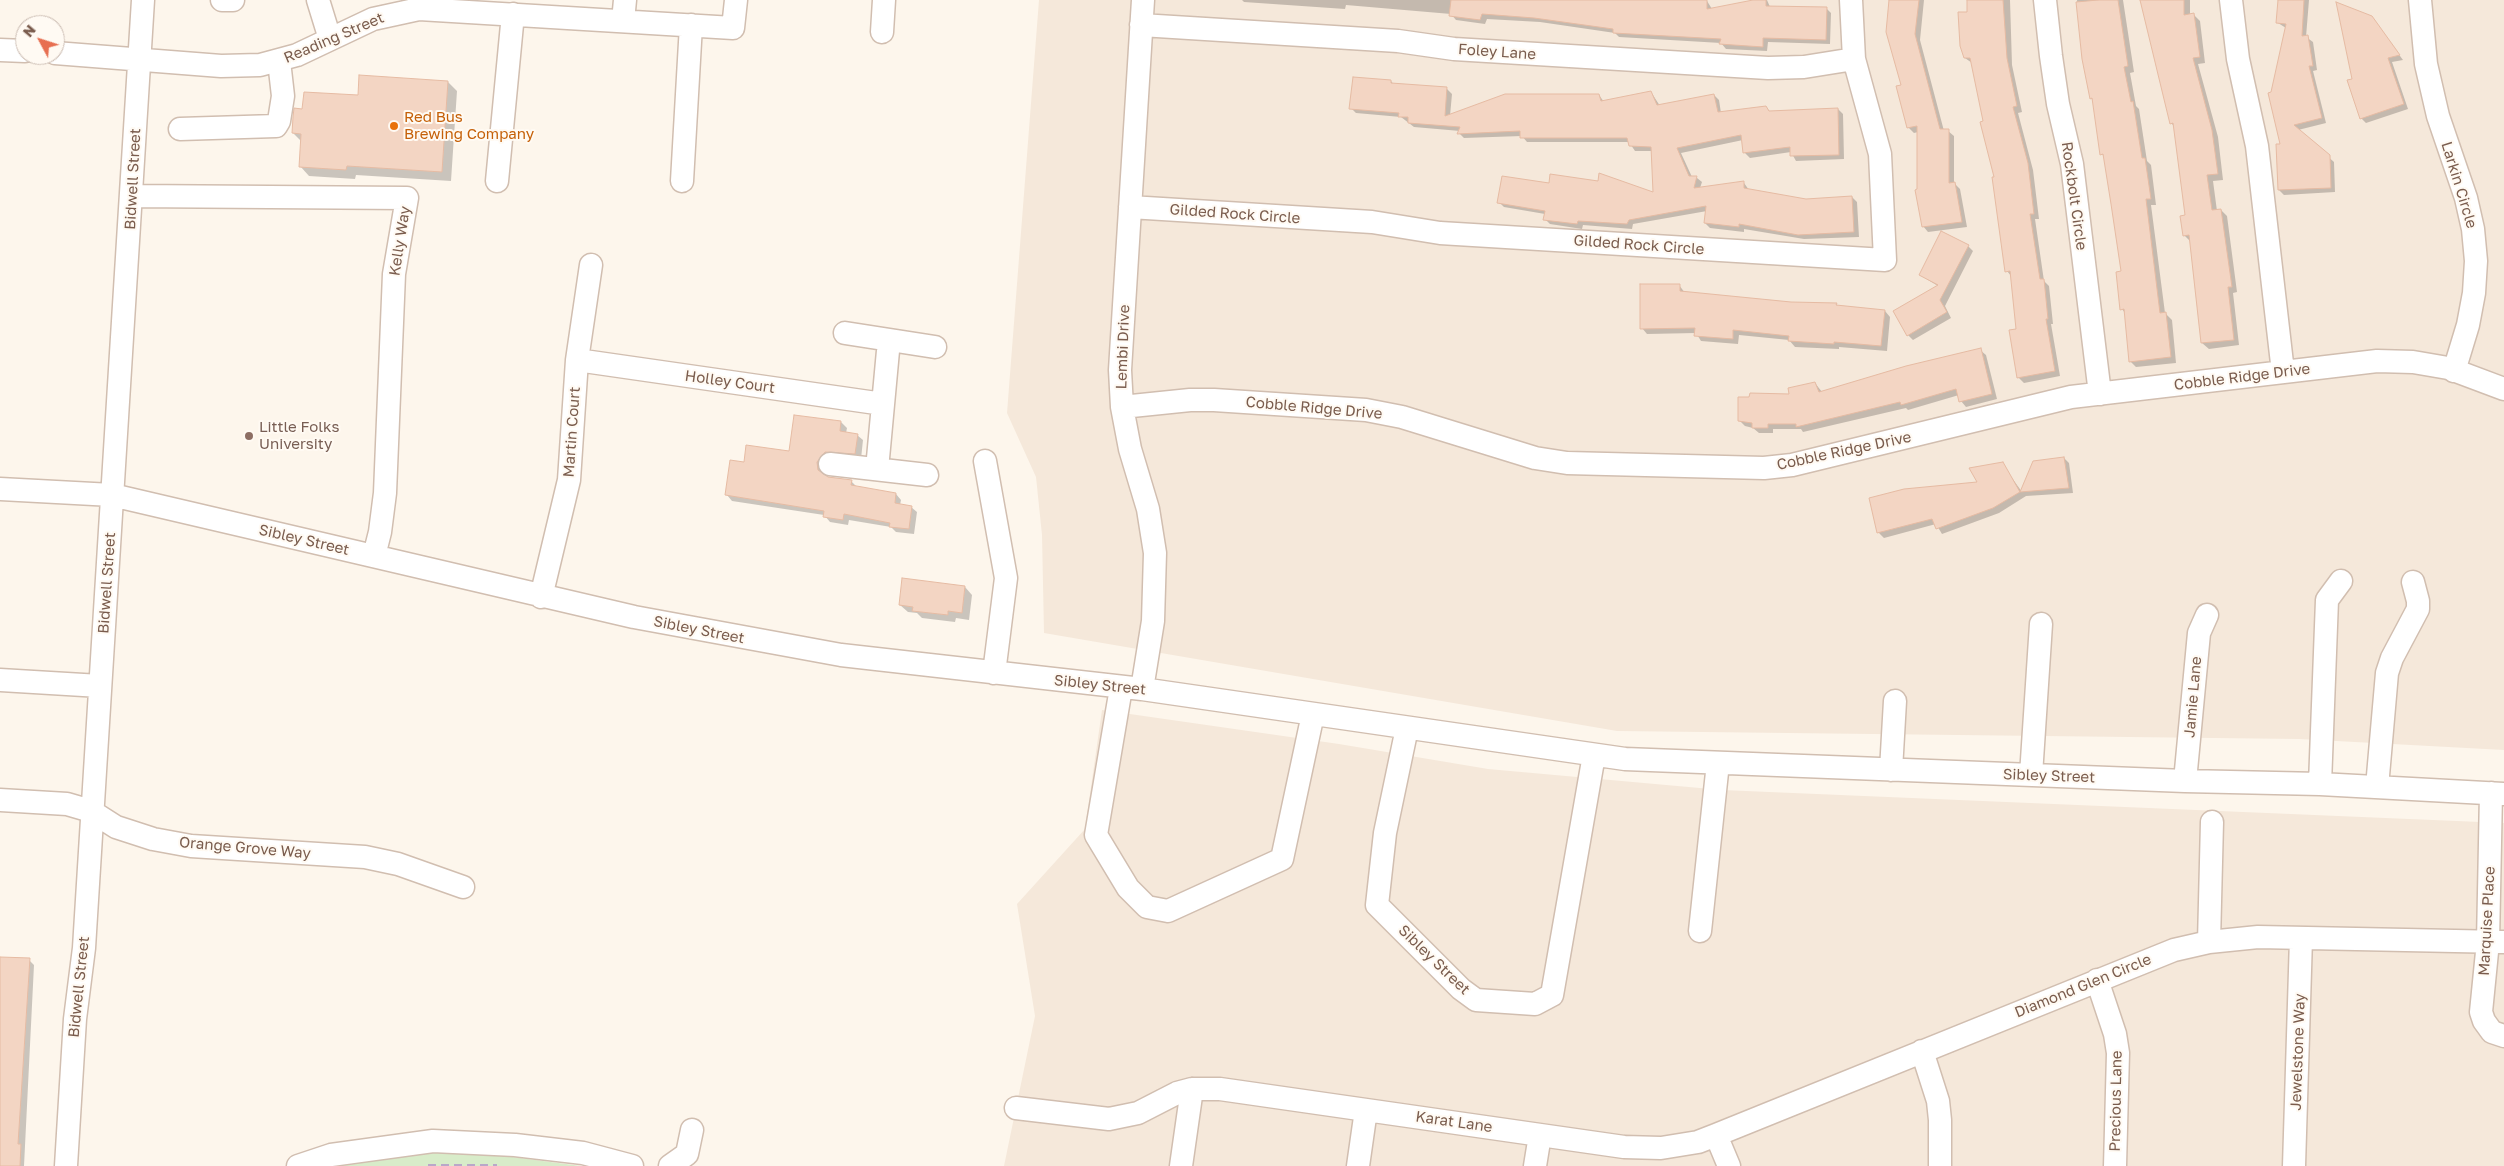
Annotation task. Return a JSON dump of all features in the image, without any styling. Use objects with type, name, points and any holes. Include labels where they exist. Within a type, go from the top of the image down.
[{"type":"street","name":"Bidwell Street","points":[[66,1166],[75,1020],[84,948],[91,811],[132,196],[143,0]]},
{"type":"street","points":[[222,0],[233,0]]},
{"type":"street","points":[[318,0],[330,39]]},
{"type":"street","name":"Reading Street","points":[[65,54],[221,66],[260,65],[297,56],[330,39],[373,9],[419,9],[513,14],[553,8],[624,10],[692,25],[733,28],[736,0]]},
{"type":"street","points":[[882,32],[884,0]]},
{"type":"street","name":"Lembi Drive","points":[[1143,0],[1120,370],[1122,407],[1130,449],[1148,509],[1154,553],[1153,620],[1131,688],[1096,835],[1128,888],[1147,908],[1168,911],[1282,859],[1312,714]]},
{"type":"street","name":"Gilded Rock Circle","points":[[1130,207],[1372,222],[1440,233],[1885,260],[1880,154],[1854,59],[1851,0]]},
{"type":"street","name":"Rockbolt Circle","points":[[2046,0],[2055,85],[2072,164],[2100,394]]},
{"type":"street","points":[[2231,0],[2238,59],[2257,146],[2283,372]]},
{"type":"street","name":"Larkin Circle","points":[[2420,0],[2426,64],[2436,107],[2466,198],[2473,229],[2476,261],[2474,293],[2468,325],[2454,370]]},
{"type":"street","points":[[497,181],[513,14]]},
{"type":"street","points":[[682,182],[692,25]]},
{"type":"street","name":"Foley Lane","points":[[1141,25],[1398,41],[1454,49],[1768,68],[1804,67],[1854,59]]},
{"type":"street","points":[[0,50],[15,51]]},
{"type":"street","points":[[180,129],[276,126],[279,121],[283,96],[279,61]]},
{"type":"street","name":"Kelly Way","points":[[132,196],[407,198],[394,274],[385,493],[380,532],[374,556]]},
{"type":"street","name":"Martin Court","points":[[541,597],[569,480],[576,360],[592,266]]},
{"type":"street","points":[[845,333],[935,348]]},
{"type":"street","points":[[877,469],[889,340]]},
{"type":"street","name":"Holley Court","points":[[576,360],[883,404]]},
{"type":"street","name":"Cobble Ridge Drive","points":[[1122,407],[1190,400],[1214,400],[1366,410],[1402,417],[1535,458],[1567,463],[1764,468],[1792,465],[2071,398],[2377,361],[2413,362],[2454,370],[2504,389]]},
{"type":"street","points":[[984,461],[1006,578],[994,673]]},
{"type":"street","points":[[830,464],[927,475]]},
{"type":"street","name":"Sibley Street","points":[[0,489],[112,494],[541,597],[661,623],[841,655],[1131,688],[1625,759],[2185,782],[2320,784],[2497,794]]},
{"type":"street","points":[[2320,784],[2327,600],[2341,582]]},
{"type":"street","points":[[2378,788],[2387,673],[2392,658],[2418,609],[2413,582]]},
{"type":"street","name":"Jamie Lane","points":[[2185,782],[2199,633],[2207,615]]},
{"type":"street","points":[[2031,775],[2041,624]]},
{"type":"street","points":[[0,680],[100,686]]},
{"type":"street","points":[[1891,770],[1895,702]]},
{"type":"street","name":"Sibley Street","points":[[1407,728],[1385,833],[1377,904],[1461,989],[1476,1000],[1535,1004],[1552,995],[1594,755]]},
{"type":"street","points":[[1700,931],[1718,763]]},
{"type":"street","name":"Marquise Place","points":[[2497,794],[2496,942],[2481,1012],[2484,1021],[2492,1032],[2504,1036]]},
{"type":"street","name":"Orange Grove Way","points":[[0,800],[66,804],[91,811],[116,827],[153,838],[191,846],[364,857],[398,864],[463,887]]},
{"type":"street","points":[[2208,942],[2212,822]]},
{"type":"street","name":"Diamond Glen Circle","points":[[1716,1135],[2174,950],[2208,942],[2258,937],[2496,942]]},
{"type":"street","name":"Jewelstone Way","points":[[2294,1166],[2301,938]]},
{"type":"street","name":"Precious Lane","points":[[2097,980],[2115,1034],[2118,1053],[2115,1166]]},
{"type":"street","points":[[1922,1051],[1938,1101],[1940,1166]]},
{"type":"street","points":[[1181,1166],[1192,1089]]},
{"type":"street","name":"Karat Lane","points":[[1016,1108],[1110,1119],[1138,1113],[1163,1099],[1192,1089],[1220,1089],[1642,1148],[1680,1146],[1716,1135]]},
{"type":"street","points":[[1358,1166],[1366,1110]]},
{"type":"street","points":[[670,1166],[687,1154],[692,1130]]},
{"type":"street","points":[[1535,1166],[1540,1135]]},
{"type":"street","points":[[1716,1135],[1729,1166]]},
{"type":"street","points":[[298,1166],[331,1155],[433,1141],[515,1145],[573,1152],[632,1166]]},
{"type":"shaded area","points":[[1039,0],[2504,0],[2504,750],[2299,739],[1617,731],[1044,633],[1042,535],[1036,477],[1007,413]]},
{"type":"shaded area","points":[[1102,710],[1339,744],[1488,769],[1722,790],[2504,823],[2504,1166],[1004,1166],[1035,1016],[1017,904],[1085,829]]},
{"type":"green space","points":[[459,1150],[581,1166],[329,1166],[400,1154]]},
{"type":"building","points":[[1451,0],[1707,0],[1707,9],[1753,0],[1766,0],[1766,6],[1827,7],[1826,40],[1763,38],[1763,47],[1719,44],[1721,39],[1613,33],[1613,29],[1534,18],[1482,14],[1480,20],[1449,16]]},
{"type":"building","points":[[1889,0],[1919,0],[1915,34],[1940,129],[1949,129],[1949,183],[1955,182],[1962,222],[1922,227],[1915,190],[1917,189],[1917,126],[1907,128],[1896,86],[1901,85],[1886,32]]},
{"type":"building","points":[[1967,0],[2003,0],[2007,58],[2017,106],[2013,107],[2028,163],[2034,214],[2030,214],[2040,279],[2044,279],[2048,319],[2046,319],[2055,371],[2017,378],[2009,330],[2016,329],[2010,271],[2005,272],[1992,177],[1994,177],[1980,122],[1983,121],[1970,58],[1964,58],[1960,46],[1958,12],[1967,12]]},
{"type":"building","points":[[2118,0],[2128,66],[2124,67],[2131,102],[2133,101],[2142,158],[2145,158],[2151,199],[2146,199],[2160,313],[2166,312],[2171,357],[2129,362],[2124,309],[2120,310],[2116,272],[2121,271],[2103,154],[2100,155],[2092,98],[2090,99],[2082,59],[2076,2]]},
{"type":"building","points":[[2140,0],[2184,0],[2184,15],[2194,13],[2200,57],[2193,58],[2212,130],[2218,174],[2207,175],[2212,210],[2221,209],[2232,287],[2228,287],[2234,340],[2201,343],[2189,235],[2183,236],[2180,216],[2185,215],[2173,123],[2170,124]]},
{"type":"building","points":[[2278,0],[2304,0],[2302,36],[2308,35],[2313,66],[2309,66],[2322,118],[2294,125],[2330,155],[2331,188],[2278,190],[2276,144],[2280,144],[2268,93],[2271,92],[2286,24],[2276,23]]},
{"type":"building","points":[[2336,2],[2372,16],[2400,55],[2388,58],[2404,104],[2360,119],[2347,80],[2352,79]]},
{"type":"building","points":[[359,75],[448,81],[442,172],[347,166],[346,170],[299,167],[301,134],[292,133],[293,117],[294,108],[302,109],[304,92],[358,95]]},
{"type":"building","points":[[1353,77],[1391,80],[1391,83],[1447,87],[1445,116],[1505,94],[1599,94],[1601,101],[1651,91],[1657,105],[1714,94],[1718,112],[1766,106],[1769,111],[1838,108],[1839,155],[1790,156],[1790,147],[1743,153],[1741,135],[1677,148],[1689,176],[1697,176],[1694,188],[1744,181],[1744,188],[1806,199],[1852,196],[1854,232],[1798,235],[1739,224],[1739,227],[1704,223],[1706,206],[1629,220],[1627,224],[1578,221],[1577,224],[1543,220],[1545,211],[1497,203],[1502,176],[1549,183],[1550,174],[1598,181],[1599,173],[1653,192],[1651,147],[1629,146],[1627,138],[1520,138],[1520,131],[1457,134],[1460,127],[1408,123],[1408,117],[1398,117],[1399,113],[1349,109]]},
{"type":"building","points":[[1941,231],[1969,245],[1940,300],[1947,312],[1907,336],[1893,311],[1938,285],[1919,275]]},
{"type":"building","points":[[1640,284],[1680,284],[1680,291],[1791,302],[1837,303],[1836,305],[1885,310],[1881,346],[1788,341],[1789,336],[1733,330],[1733,339],[1694,336],[1695,328],[1640,329]]},
{"type":"building","points":[[1981,348],[1992,394],[1959,402],[1956,389],[1901,405],[1900,402],[1796,427],[1796,424],[1768,424],[1768,428],[1752,428],[1752,423],[1738,421],[1738,397],[1749,397],[1750,393],[1789,394],[1788,388],[1815,382],[1819,392],[1906,366]]},
{"type":"building","points":[[794,415],[841,421],[840,431],[858,434],[855,454],[825,452],[817,462],[818,470],[828,477],[852,480],[851,485],[896,493],[895,503],[912,506],[909,529],[889,527],[890,523],[844,514],[843,520],[823,517],[824,511],[725,495],[730,460],[744,462],[746,445],[789,451]]},
{"type":"building","points":[[2064,457],[2069,488],[2020,492],[2033,461]]},
{"type":"building","points":[[2003,462],[2020,492],[1993,508],[1936,529],[1932,519],[1877,533],[1869,498],[1904,489],[1977,482],[1969,468]]},
{"type":"building","points":[[902,578],[965,586],[962,613],[948,611],[948,615],[912,611],[913,607],[899,605]]},
{"type":"building","points":[[0,957],[30,958],[18,1144],[21,1144],[20,1166],[0,1166]]},
{"type":"railway","points":[[428,1166],[497,1166]]},
{"type":"place","name":"Red Bus Brewing Company","points":[[394,126]]},
{"type":"place","name":"Little Folks University","points":[[249,436]]}]
